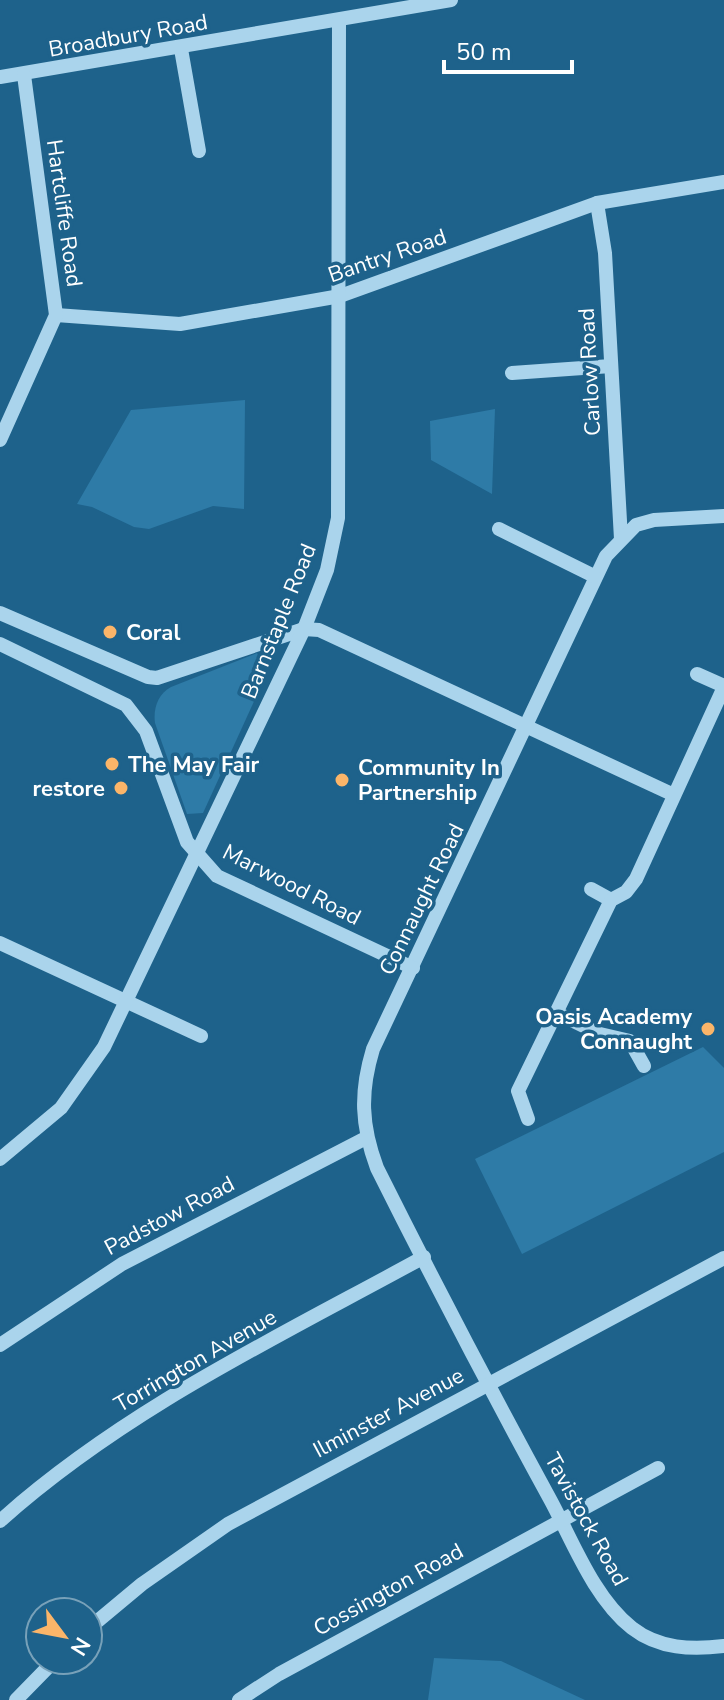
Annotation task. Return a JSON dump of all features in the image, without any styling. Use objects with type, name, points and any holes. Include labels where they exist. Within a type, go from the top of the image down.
[{"type":"street","name":"Broadbury Road","points":[[0,77],[339,21],[384,5],[451,0]]},
{"type":"street","name":"Barnstaple Road","points":[[0,1159],[46,1122],[73,1094],[95,1063],[127,1004],[304,629],[327,570],[338,518],[339,21]]},
{"type":"street","points":[[181,49],[199,151]]},
{"type":"street","name":"Hartcliffe Road","points":[[0,440],[56,315],[24,75]]},
{"type":"street","name":"Bantry Road","points":[[56,315],[180,324],[340,296],[597,203],[724,182]]},
{"type":"street","name":"Carlow Road","points":[[597,203],[605,253],[621,539]]},
{"type":"street","points":[[512,373],[611,366]]},
{"type":"street","name":"Connaught Road","points":[[487,1384],[377,1168],[366,1138],[362,1104],[364,1079],[373,1049],[594,576],[621,539],[636,525],[654,520],[724,516]]},
{"type":"street","points":[[499,529],[594,576]]},
{"type":"street","points":[[0,613],[148,677],[157,678],[304,629],[332,634],[674,795]]},
{"type":"street","points":[[0,644],[126,705],[146,731],[181,827],[197,855]]},
{"type":"street","points":[[528,1119],[518,1091],[611,900],[626,892],[636,879],[724,686],[697,674]]},
{"type":"street","name":"Marwood Road","points":[[197,855],[217,876],[413,968]]},
{"type":"street","points":[[591,889],[611,900]]},
{"type":"street","points":[[0,943],[201,1036]]},
{"type":"street","points":[[557,1013],[600,1034],[630,1041],[644,1066]]},
{"type":"street","name":"Padstow Road","points":[[0,1345],[122,1264],[366,1138]]},
{"type":"street","name":"Torrington Avenue","points":[[0,1521],[68,1465],[150,1408],[424,1257]]},
{"type":"street","name":"Ilminster Avenue","points":[[104,1616],[142,1584],[228,1524],[724,1258]]},
{"type":"street","name":"Tavistock Road","points":[[487,1384],[606,1600],[634,1630],[672,1647],[724,1646]]},
{"type":"street","name":"Cossington Road","points":[[247,1698],[561,1519],[658,1468]]},
{"type":"street","points":[[16,1700],[39,1676]]},
{"type":"shaded area","points":[[245,400],[244,509],[213,506],[149,529],[134,527],[92,507],[77,504],[131,410]]},
{"type":"shaded area","points":[[495,409],[492,494],[431,460],[430,421]]},
{"type":"shaded area","points":[[257,653],[267,673],[203,813],[187,814],[155,723],[157,702],[171,687]]},
{"type":"shaded area","name":"Oasis Academy Connaught","points":[[703,1047],[724,1068],[724,1152],[522,1254],[475,1159]]},
{"type":"shaded area","points":[[434,1658],[501,1661],[585,1700],[428,1700]]},
{"type":"place","name":"Coral","points":[[110,632]]},
{"type":"place","name":"The May Fair","points":[[112,764]]},
{"type":"place","name":"Community In Partnership","points":[[342,780]]},
{"type":"place","name":"restore","points":[[121,788]]},
{"type":"place","name":"Oasis Academy Connaught","points":[[708,1029]]}]
